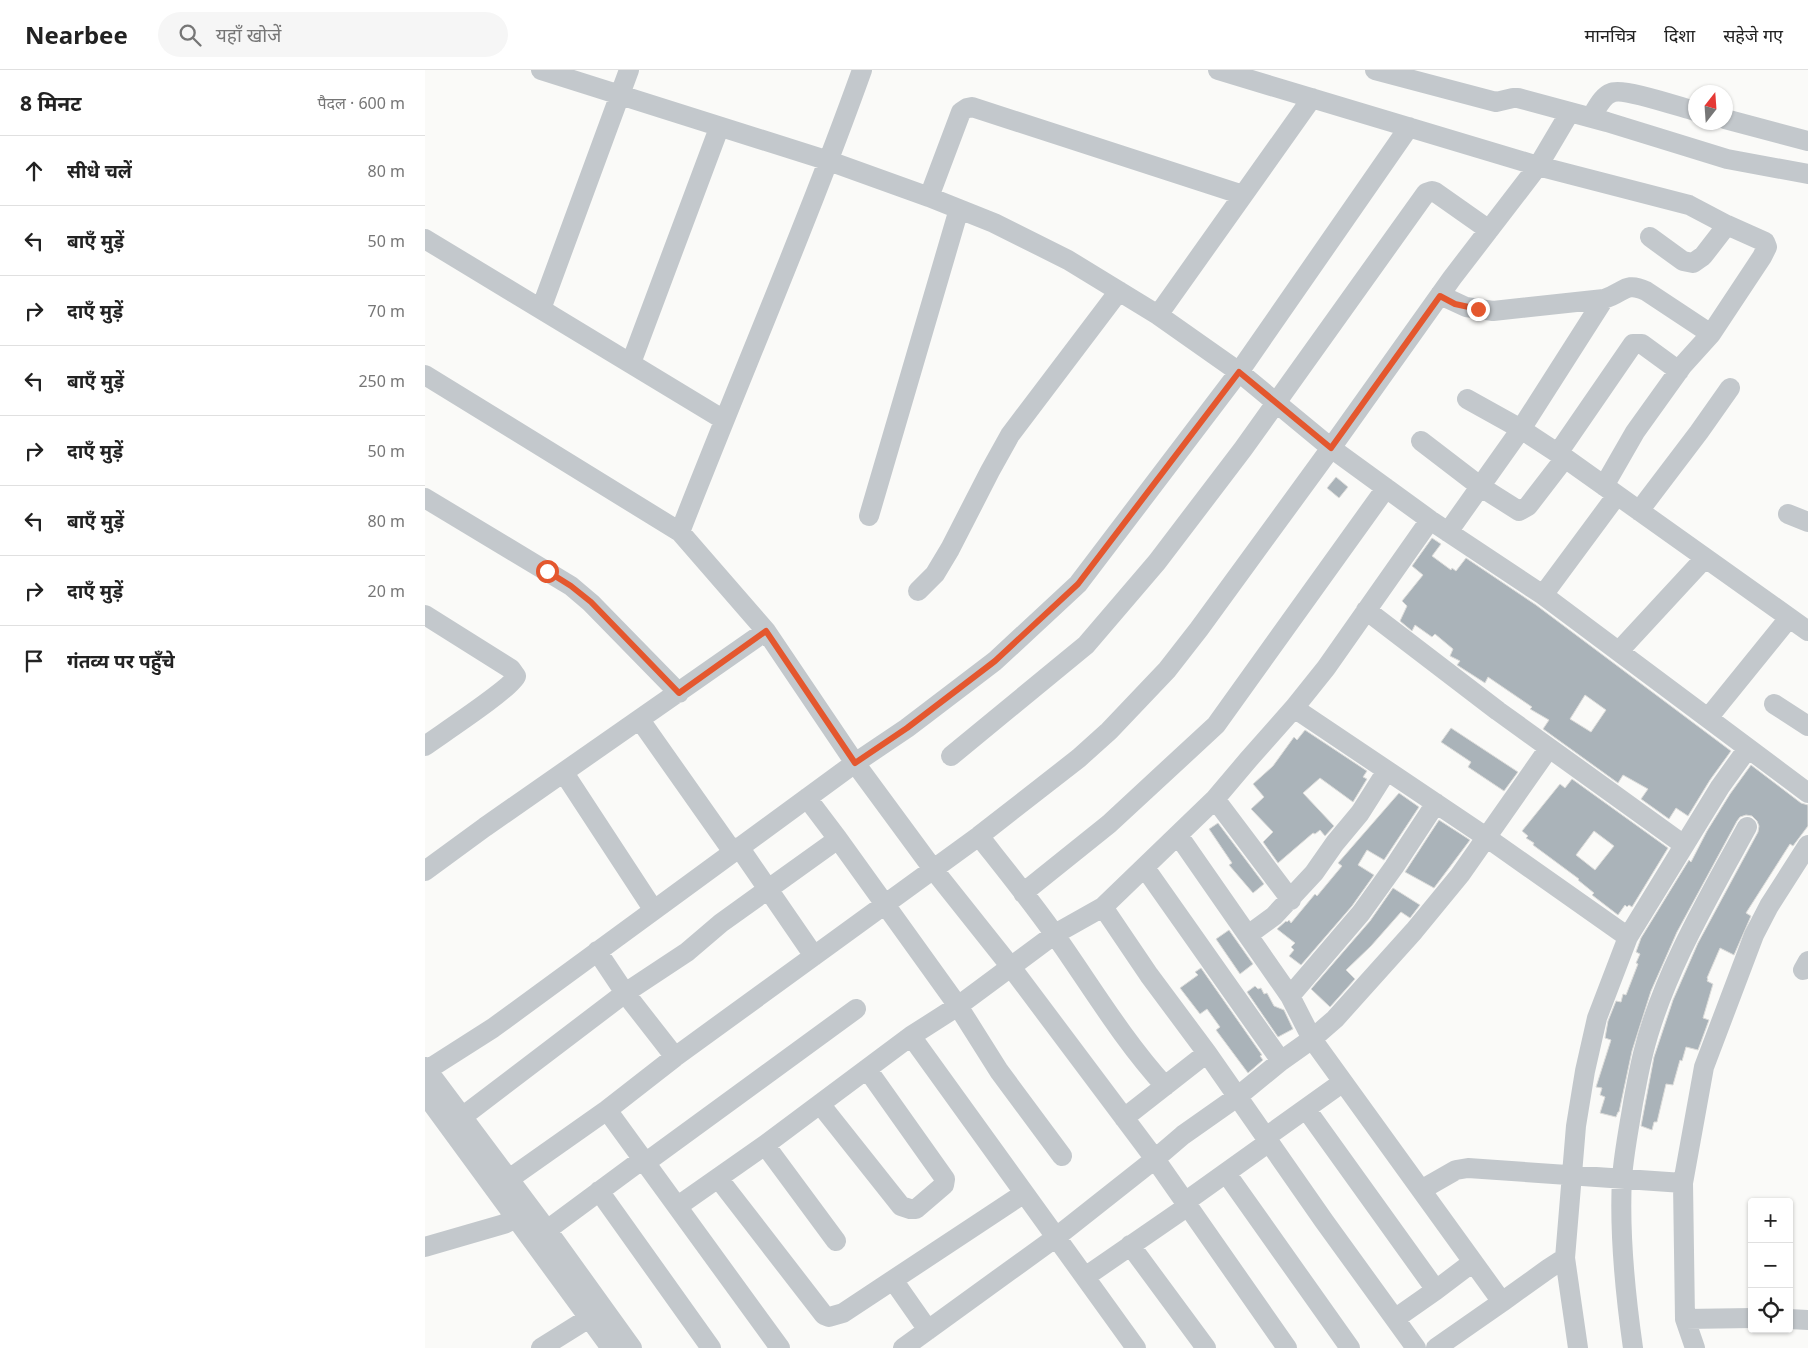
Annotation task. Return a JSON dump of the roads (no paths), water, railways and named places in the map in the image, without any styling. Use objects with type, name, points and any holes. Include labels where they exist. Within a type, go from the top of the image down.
[{"type":"street","points":[[541,70],[829,162],[929,197],[1038,244],[1158,315],[1239,372],[1331,448],[1430,520],[1543,595],[1808,793]]},
{"type":"street","points":[[541,309],[629,70]]},
{"type":"street","points":[[680,532],[829,162],[862,70]]},
{"type":"street","points":[[1218,70],[1538,166],[1689,205],[1765,242],[1767,247],[1763,258],[1711,334],[1679,371],[1635,432],[1610,490],[1543,595]]},
{"type":"street","points":[[1375,70],[1496,102],[1518,98],[1591,117],[1727,159],[1808,174]]},
{"type":"street","points":[[1591,117],[1607,95],[1612,92],[1629,93],[1688,109]]},
{"type":"street","points":[[1158,315],[1312,98]]},
{"type":"street","points":[[929,197],[957,120],[961,112],[972,107],[1243,195]]},
{"type":"street","points":[[510,1190],[675,1057],[979,836],[1079,758],[1109,731],[1161,676],[1199,629],[1440,296],[1538,166],[1570,112]]},
{"type":"street","points":[[1733,121],[1808,142]]},
{"type":"street","points":[[611,1348],[516,1218],[510,1190],[462,1117],[426,1068],[493,1028],[653,909],[855,763],[907,728],[995,661],[1078,584],[1239,372],[1409,127]]},
{"type":"street","points":[[631,363],[719,128]]},
{"type":"street","points":[[951,756],[1086,644],[1157,562],[1277,403],[1427,192],[1435,192],[1489,230]]},
{"type":"street","points":[[869,516],[959,209]]},
{"type":"street","points":[[1650,237],[1683,261],[1693,263],[1703,256],[1727,225]]},
{"type":"street","points":[[425,239],[724,420]]},
{"type":"street","points":[[1440,296],[1466,308],[1493,311],[1605,299],[1631,286],[1637,286],[1711,334]]},
{"type":"street","points":[[918,591],[935,574],[989,471],[1010,436],[1119,291]]},
{"type":"street","points":[[1448,532],[1521,429],[1605,299]]},
{"type":"street","points":[[1421,441],[1481,487],[1519,512],[1528,506],[1562,456],[1633,344],[1642,344],[1679,371]]},
{"type":"street","points":[[425,375],[680,532],[766,631],[855,763],[933,869],[1011,967],[1155,1159],[1287,1348]]},
{"type":"street","points":[[1639,511],[1730,388]]},
{"type":"street","points":[[1467,400],[1521,429],[1562,456],[1808,631]]},
{"type":"street","points":[[1023,893],[1109,824],[1216,724],[1386,488]]},
{"type":"street","points":[[425,498],[571,586],[591,602],[679,693]]},
{"type":"street","points":[[1788,514],[1808,522]]},
{"type":"street","points":[[678,1206],[765,1145],[911,1036],[958,1006],[1055,934],[1103,907],[1215,799],[1294,708],[1326,668],[1430,520]]},
{"type":"street","points":[[1619,651],[1705,558]]},
{"type":"street","points":[[1366,610],[1549,748],[1684,844]]},
{"type":"street","points":[[425,615],[511,669],[516,676],[515,680],[500,692],[425,746]]},
{"type":"street","points":[[1708,718],[1789,618]]},
{"type":"street","points":[[425,871],[766,631]]},
{"type":"street","points":[[1774,704],[1807,724]]},
{"type":"street","points":[[1294,708],[1386,772],[1486,837],[1628,937]]},
{"type":"street","points":[[640,720],[736,850],[768,889],[814,956]]},
{"type":"street","points":[[903,1348],[1055,1238],[1183,1135],[1237,1097],[1335,1019],[1414,931],[1460,875],[1549,748]]},
{"type":"street","points":[[1578,1348],[1565,1258],[1576,1126],[1585,1071],[1597,1018],[1628,937],[1684,844],[1720,802],[1748,748]]},
{"type":"street","points":[[1248,935],[1275,916],[1314,873],[1335,843],[1360,813],[1386,772]]},
{"type":"street","points":[[564,773],[653,909]]},
{"type":"street","points":[[807,798],[958,1006],[999,1071],[1062,1156]]},
{"type":"street","points":[[1215,799],[1291,900]]},
{"type":"street","points":[[1290,996],[1361,914],[1436,803]]},
{"type":"street","points":[[1633,1348],[1622,1258],[1622,1178],[1628,1128],[1643,1053],[1658,1007],[1698,915],[1747,827]]},
{"type":"street","points":[[1178,835],[1290,996],[1312,1039],[1502,1302]]},
{"type":"street","points":[[979,836],[1055,934],[1105,1008],[1165,1086]]},
{"type":"street","points":[[462,1117],[625,993],[687,952],[721,923],[838,839]]},
{"type":"street","points":[[1695,1348],[1685,1319],[1683,1183],[1704,1067],[1754,935],[1769,906],[1805,854]]},
{"type":"street","points":[[1145,868],[1281,1061]]},
{"type":"street","points":[[1103,907],[1149,975],[1207,1053],[1416,1348]]},
{"type":"street","points":[[597,951],[625,993],[675,1057]]},
{"type":"street","points":[[547,1230],[856,1009]]},
{"type":"street","points":[[911,1036],[1023,1194],[1136,1348]]},
{"type":"street","points":[[1124,1118],[1207,1053]]},
{"type":"street","points":[[820,1104],[901,1206],[916,1209],[944,1185],[945,1179],[867,1069]]},
{"type":"street","points":[[1085,1277],[1186,1204],[1343,1082]]},
{"type":"street","points":[[425,1094],[547,1230],[632,1348]]},
{"type":"street","points":[[1306,1109],[1436,1290]]},
{"type":"street","points":[[607,1110],[780,1348]]},
{"type":"street","points":[[765,1145],[836,1241]]},
{"type":"street","points":[[1421,1190],[1456,1170],[1468,1168],[1683,1183]]},
{"type":"street","points":[[1225,1173],[1350,1348]]},
{"type":"street","points":[[718,1178],[824,1315],[829,1317],[843,1313],[1023,1194]]},
{"type":"street","points":[[599,1191],[711,1348]]},
{"type":"street","points":[[425,1247],[504,1224],[516,1218]]},
{"type":"street","points":[[1130,1245],[1207,1348]]},
{"type":"street","points":[[1436,1348],[1548,1268],[1565,1258]]},
{"type":"street","points":[[1396,1318],[1473,1262]]},
{"type":"street","points":[[893,1280],[928,1330]]},
{"type":"street","points":[[541,1348],[589,1318]]},
{"type":"street","points":[[1685,1319],[1748,1318]]},
{"type":"street","points":[[1793,1319],[1808,1320]]}]
